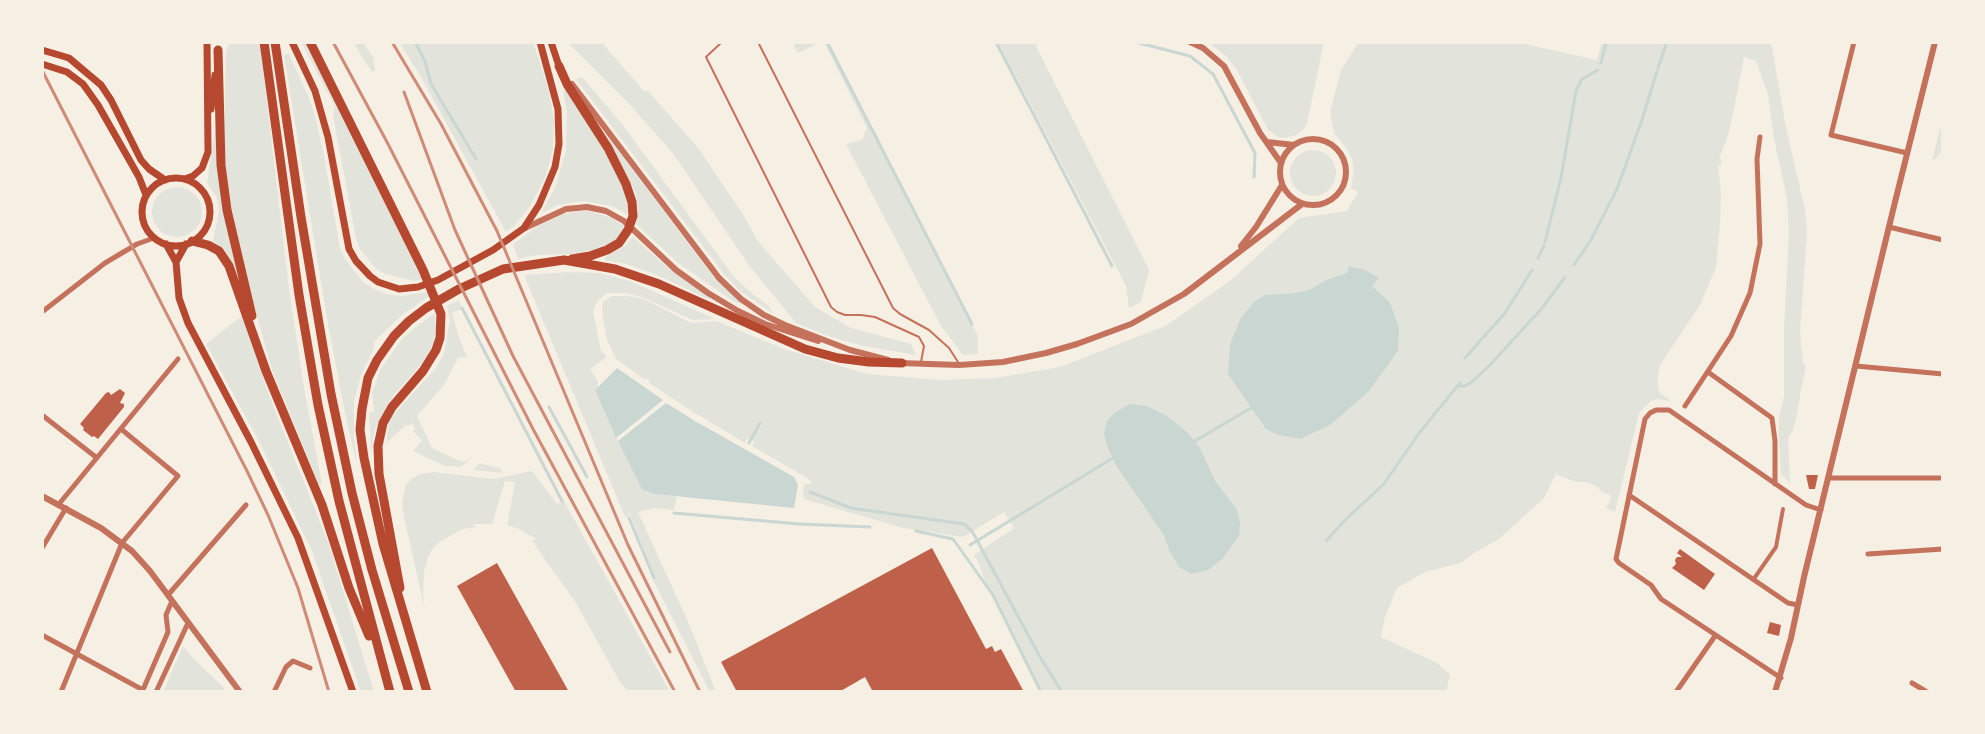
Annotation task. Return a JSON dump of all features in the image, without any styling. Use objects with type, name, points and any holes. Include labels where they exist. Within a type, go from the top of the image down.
[{"type":"highway","points":[[264,42],[299,295],[318,405],[339,501],[390,692]]},
{"type":"highway","points":[[275,42],[314,294],[352,493],[372,570],[409,692]]},
{"type":"highway","points":[[310,42],[423,270],[441,314],[440,338],[435,351],[423,371],[392,406],[383,423],[378,446],[379,474],[398,570],[404,619]]},
{"type":"highway","points":[[220,46],[221,165],[227,210],[266,371]]},
{"type":"highway","points":[[427,692],[383,544],[364,458],[360,430],[368,378],[377,360],[394,336],[409,321],[459,289],[488,275],[523,266],[590,256],[619,243],[628,230],[633,216],[632,202],[626,184],[608,148],[567,84],[559,66]]},
{"type":"highway","points":[[189,243],[208,245],[219,251],[229,266],[266,371],[322,506],[349,588],[381,663]]},
{"type":"highway","points":[[564,260],[615,269],[659,284],[805,349],[849,360],[902,363]]},
{"type":"main road","points":[[185,179],[193,176],[201,168],[208,152],[207,42]]},
{"type":"main road","points":[[291,42],[315,92],[328,137],[349,249],[363,270],[378,282],[399,289],[418,287],[438,280],[510,239],[524,228],[547,190],[555,167],[558,144],[558,109],[540,42]]},
{"type":"main road","points":[[551,42],[559,66]]},
{"type":"main road","points":[[209,129],[220,46]]},
{"type":"main road","points":[[42,50],[69,58],[101,85],[141,160],[165,180]]},
{"type":"main road","points":[[42,64],[66,72],[82,84],[98,105],[139,177],[146,195]]},
{"type":"main road","points":[[176,262],[189,243],[201,234],[210,214],[203,192],[195,184],[185,179],[165,180],[146,195],[142,213],[144,222],[154,238],[166,244],[189,243]]},
{"type":"main road","points":[[166,244],[176,262],[179,298],[188,323],[251,442],[298,538],[353,692]]},
{"type":"street","points":[[1190,42],[1203,48],[1224,66],[1260,133],[1281,163]]},
{"type":"street","points":[[1854,42],[1831,135],[1907,153]]},
{"type":"street","points":[[1775,692],[1781,678],[1935,42]]},
{"type":"street","points":[[559,66],[719,278],[764,315],[850,351]]},
{"type":"street","points":[[1685,406],[1738,325],[1750,294],[1755,274],[1760,229],[1756,159],[1760,137]]},
{"type":"street","points":[[1267,142],[1294,145],[1313,139],[1327,142],[1341,154],[1346,172],[1345,181],[1338,195],[1320,205],[1302,204],[1287,193],[1282,185],[1281,163],[1294,145]]},
{"type":"street","points":[[1233,255],[1256,227],[1282,185]]},
{"type":"street","points":[[524,228],[566,209],[587,207],[606,211],[624,221],[676,270],[738,311],[800,336],[850,351],[902,363],[959,365],[1003,362],[1038,355],[1077,344],[1131,324],[1184,294],[1302,204]]},
{"type":"street","points":[[1889,227],[1943,240]]},
{"type":"street","points":[[42,312],[105,263],[137,244],[154,238]]},
{"type":"street","points":[[59,504],[178,359]]},
{"type":"street","points":[[1856,366],[1943,374]]},
{"type":"street","points":[[1708,372],[1772,418],[1775,441],[1775,484]]},
{"type":"street","points":[[1781,678],[1661,599],[1652,585],[1619,563],[1616,554],[1647,416],[1656,410],[1665,409],[1673,412],[1806,505],[1821,510]]},
{"type":"street","points":[[42,414],[97,458]]},
{"type":"street","points":[[62,692],[122,543],[178,476],[121,429]]},
{"type":"street","points":[[1828,478],[1943,478]]},
{"type":"street","points":[[1629,495],[1788,603],[1798,605]]},
{"type":"street","points":[[42,496],[66,508],[122,543],[150,571],[240,692]]},
{"type":"street","points":[[42,635],[142,691],[168,632],[166,615],[170,598],[246,505]]},
{"type":"street","points":[[42,548],[66,508]]},
{"type":"street","points":[[1754,580],[1776,547],[1783,509]]},
{"type":"street","points":[[1868,554],[1943,549]]},
{"type":"street","points":[[156,692],[188,623]]},
{"type":"street","points":[[1676,692],[1715,636]]},
{"type":"street","points":[[274,692],[286,667],[293,661],[310,668]]},
{"type":"street","points":[[1912,683],[1927,692]]},
{"type":"lane","points":[[722,42],[706,57],[831,307],[845,315],[875,317],[919,336],[924,346],[921,365]]},
{"type":"lane","points":[[758,42],[892,308],[929,330],[949,348],[959,365]]},
{"type":"shaded area","points":[[260,42],[289,289],[322,484],[319,485],[272,370],[236,241],[224,151],[226,52],[229,44]]},
{"type":"shaded area","points":[[301,42],[304,42],[335,101],[422,279],[415,281],[385,274],[375,268],[360,249],[356,239],[333,115],[335,107]]},
{"type":"shaded area","points":[[353,42],[363,42],[373,57],[375,70],[372,72]]},
{"type":"shaded area","points":[[399,42],[533,42],[548,88],[554,119],[553,149],[545,178],[529,208],[506,232],[420,75]]},
{"type":"shaded area","points":[[567,42],[601,42],[644,91],[648,91],[699,149],[744,216],[757,240],[815,307],[851,328],[911,344],[916,355],[863,346],[831,337],[796,323],[748,264],[672,152],[630,105]]},
{"type":"shaded area","points":[[792,42],[821,42],[798,53]]},
{"type":"shaded area","points":[[824,42],[827,42],[978,336],[978,354],[963,355],[941,326],[846,144],[862,140],[867,128]]},
{"type":"shaded area","points":[[998,42],[1038,42],[1036,46],[1149,270],[1141,302],[1129,308],[1126,286]]},
{"type":"shaded area","points":[[1208,42],[1324,42],[1307,123],[1303,130],[1296,135],[1284,138],[1268,130],[1237,70],[1226,56]]},
{"type":"shaded area","points":[[1359,42],[1516,42],[1597,60],[1602,42],[1771,42],[1785,123],[1805,210],[1807,231],[1800,332],[1803,363],[1806,365],[1794,428],[1788,439],[1790,483],[1781,474],[1779,441],[1779,417],[1784,397],[1784,329],[1789,233],[1787,198],[1774,139],[1768,94],[1756,61],[1744,57],[1731,123],[1719,159],[1721,159],[1721,165],[1718,166],[1721,192],[1716,267],[1700,305],[1660,365],[1658,388],[1660,393],[1671,401],[1658,399],[1651,401],[1639,413],[1615,512],[1606,508],[1611,498],[1610,495],[1586,482],[1576,482],[1556,474],[1544,498],[1499,539],[1461,563],[1425,572],[1397,588],[1385,617],[1381,637],[1437,663],[1450,675],[1446,692],[1042,692],[1014,633],[985,582],[974,555],[1014,528],[1004,512],[963,537],[903,528],[804,499],[804,485],[812,483],[807,478],[752,446],[754,442],[747,439],[745,443],[649,383],[650,381],[646,378],[644,379],[616,359],[606,337],[603,302],[612,296],[627,296],[644,299],[691,323],[716,321],[787,350],[868,374],[940,380],[996,378],[1060,367],[1165,326],[1230,281],[1299,218],[1347,211],[1358,192],[1351,188],[1354,170],[1352,159],[1334,133],[1330,112],[1341,70]]},
{"type":"shaded area","points":[[289,54],[316,119],[340,249],[345,259],[364,283],[376,290],[401,296],[428,292],[430,296],[403,314],[374,342],[374,348],[361,375],[354,402],[357,465],[327,319],[284,55]]},
{"type":"shaded area","points":[[582,77],[622,124],[734,277],[768,305],[774,314],[740,291],[724,274],[576,79]]},
{"type":"shaded area","points":[[565,89],[601,144],[616,172],[627,197],[628,215],[612,206],[584,201],[558,205],[542,211],[555,188],[566,151],[567,113],[563,90]]},
{"type":"shaded area","points":[[1943,117],[1943,149],[1932,161]]},
{"type":"shaded area","points":[[215,129],[217,130],[221,187],[228,235],[238,273],[236,274],[225,250],[213,241],[219,211],[217,198],[207,183]]},
{"type":"shaded area","points":[[605,133],[713,276],[744,305],[733,301],[678,263],[635,223],[638,212],[636,193]]},
{"type":"shaded area","points":[[1313,150],[1322,151],[1330,156],[1335,164],[1335,182],[1330,190],[1322,195],[1313,196],[1304,195],[1296,190],[1291,182],[1290,173],[1291,164],[1296,156],[1304,151]]},
{"type":"shaded area","points":[[177,187],[195,194],[202,212],[195,230],[177,237],[159,230],[152,212],[159,194]]},
{"type":"shaded area","points":[[589,211],[612,218],[626,228],[615,240],[599,249],[518,259],[513,244],[535,228],[561,215]]},
{"type":"shaded area","points":[[633,237],[668,268],[710,297],[708,299],[657,275],[626,264],[605,260],[605,257],[626,245]]},
{"type":"shaded area","points":[[1349,266],[1365,270],[1379,278],[1372,286],[1390,303],[1399,327],[1398,350],[1368,392],[1330,425],[1300,439],[1276,434],[1266,429],[1228,374],[1230,344],[1241,318],[1254,302],[1265,295],[1298,293],[1312,289],[1326,280],[1347,273]]},
{"type":"shaded area","points":[[599,273],[630,281],[715,319],[693,320],[644,298],[627,293],[607,293],[598,300],[593,311],[601,351],[607,357],[590,369],[598,381],[595,390],[616,438],[655,494],[677,496],[674,510],[654,508],[638,512],[689,624],[716,692],[710,692],[652,578],[630,515],[625,517],[524,275]]},
{"type":"shaded area","points":[[459,300],[462,309],[452,313],[467,357],[458,358],[444,385],[417,416],[432,448],[460,461],[466,461],[473,456],[461,467],[445,466],[413,451],[422,441],[413,431],[415,428],[412,423],[406,425],[386,443],[390,421],[394,414],[436,368],[444,353],[450,321],[447,306]]},
{"type":"shaded area","points":[[435,313],[436,327],[433,344],[423,362],[393,396],[383,412],[375,429],[371,453],[369,413],[374,412],[372,393],[380,370],[402,339]]},
{"type":"shaded area","points":[[242,316],[270,398],[328,542],[374,692],[361,692],[312,551],[261,445],[206,344]]},
{"type":"shaded area","points":[[617,368],[663,400],[616,438],[595,390]]},
{"type":"shaded area","points":[[666,403],[794,477],[798,485],[794,508],[655,494],[642,489],[618,441]]},
{"type":"shaded area","points":[[1130,404],[1147,406],[1167,416],[1187,432],[1200,448],[1215,481],[1236,508],[1240,523],[1239,536],[1222,559],[1208,570],[1191,574],[1179,567],[1169,550],[1164,535],[1117,467],[1108,448],[1104,434],[1107,421],[1116,412]]},
{"type":"shaded area","points":[[480,463],[501,469],[503,473],[473,470]]},
{"type":"shaded area","points":[[532,471],[557,504],[564,501],[670,692],[630,692],[621,684],[576,603],[532,541],[536,539],[507,525],[515,482],[505,481],[492,524],[472,524],[476,527],[463,529],[434,547],[428,557],[424,572],[425,610],[404,517],[402,503],[406,485],[411,479],[421,474],[433,472],[494,479]]},
{"type":"shaded area","points":[[183,646],[193,658],[228,692],[163,692]]},
{"type":"building","points":[[120,389],[125,393],[120,403],[124,404],[124,407],[98,439],[92,437],[83,430],[80,424],[106,393],[109,392],[111,395]]},
{"type":"building","points":[[1806,475],[1818,475],[1815,489],[1809,489]]},
{"type":"building","points":[[932,548],[986,649],[992,646],[995,652],[1001,649],[1024,692],[873,692],[865,677],[839,692],[737,692],[721,662]]},
{"type":"building","points":[[1680,549],[1715,574],[1704,590],[1672,568],[1676,564],[1677,557],[1682,557],[1677,553]]},
{"type":"building","points":[[497,563],[569,692],[516,692],[457,586]]},
{"type":"building","points":[[1770,622],[1781,625],[1779,636],[1767,633]]},
{"type":"waterway","points":[[415,42],[425,61],[431,84],[476,159]]},
{"type":"waterway","points":[[827,42],[972,324]]},
{"type":"waterway","points":[[996,42],[1112,266]]},
{"type":"waterway","points":[[1135,42],[1190,56],[1213,74],[1255,153],[1254,177]]},
{"type":"waterway","points":[[1601,63],[1606,42]]},
{"type":"waterway","points":[[1658,68],[1667,42]]},
{"type":"waterway","points":[[1545,242],[1561,178],[1576,91],[1582,79],[1598,70]]},
{"type":"waterway","points":[[1574,265],[1591,240],[1617,189],[1657,71]]},
{"type":"waterway","points":[[1538,258],[1544,246]]},
{"type":"waterway","points":[[1465,358],[1505,313],[1532,270]]},
{"type":"waterway","points":[[1458,386],[1465,386],[1473,381],[1490,365],[1543,307],[1565,277]]},
{"type":"waterway","points":[[462,308],[562,501]]},
{"type":"waterway","points":[[1326,541],[1383,485],[1420,432],[1460,383]]},
{"type":"waterway","points":[[549,407],[587,477]]},
{"type":"waterway","points":[[1195,441],[1251,408]]},
{"type":"waterway","points":[[749,443],[760,423]]},
{"type":"waterway","points":[[970,545],[1113,458]]},
{"type":"waterway","points":[[810,492],[851,508],[964,524],[972,531],[1040,657],[1062,692]]},
{"type":"waterway","points":[[674,513],[799,524],[870,527]]},
{"type":"waterway","points":[[629,518],[654,578]]},
{"type":"waterway","points":[[916,531],[953,539],[993,595],[1041,692]]},
{"type":"railway","points":[[333,42],[387,142],[533,429],[675,692]]},
{"type":"railway","points":[[392,42],[441,124],[497,231],[628,545],[700,692]]},
{"type":"railway","points":[[42,70],[268,515],[298,588],[329,692]]},
{"type":"railway","points":[[404,92],[455,230],[513,356],[670,652]]}]
